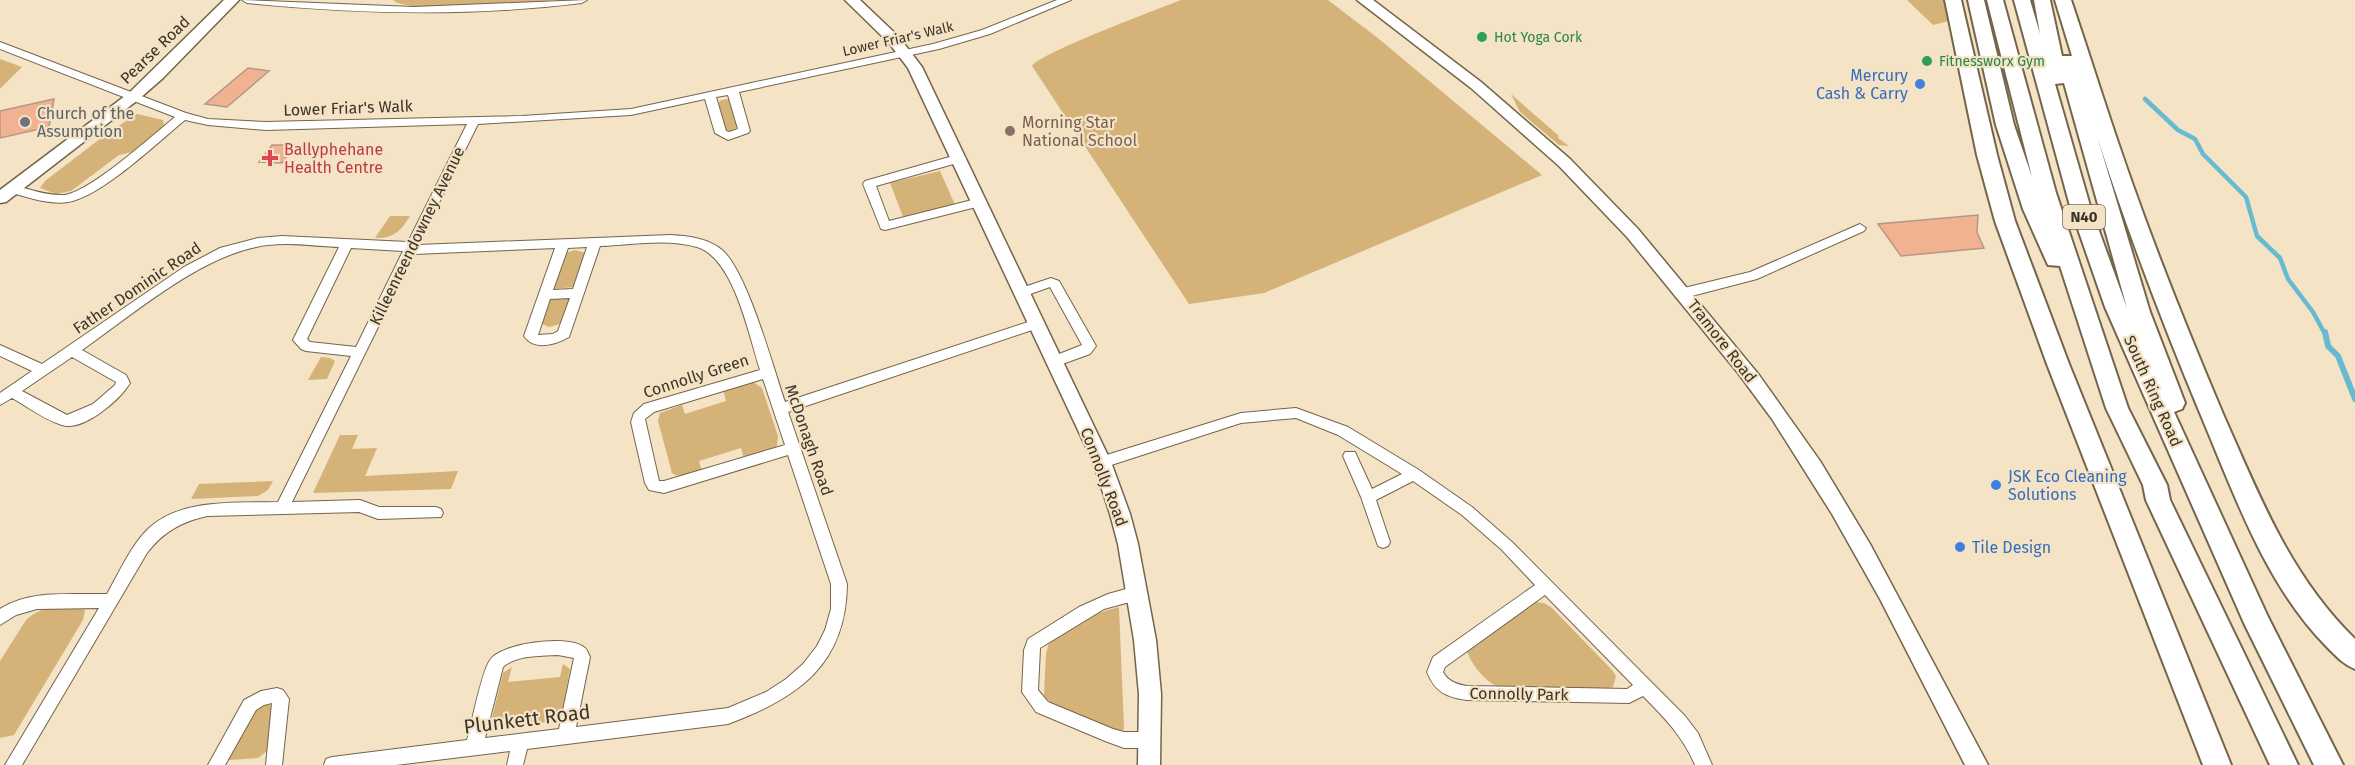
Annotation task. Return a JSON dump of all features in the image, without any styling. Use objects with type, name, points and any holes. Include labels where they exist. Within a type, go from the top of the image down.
[{"type":"highway","points":[[1953,0],[1987,155],[2005,221],[2058,364],[2217,765]]},
{"type":"highway","points":[[1976,0],[2005,125],[2033,209],[2117,408]]},
{"type":"highway","name":"South Ring Road","points":[[1995,0],[2046,193],[2117,408],[2155,485],[2158,500],[2284,765]]},
{"type":"highway","name":"South Ring Road","points":[[2022,0],[2080,206],[2116,307],[2257,623],[2329,765]]},
{"type":"highway","points":[[2042,0],[2061,90],[2096,213],[2168,426]]},
{"type":"highway","points":[[2052,0],[2088,138],[2139,312],[2257,623]]},
{"type":"highway","points":[[2063,0],[2148,255],[2194,372],[2269,545],[2284,574],[2310,610],[2355,657]]},
{"type":"street","name":"Pearse Road","points":[[0,198],[134,96],[232,0]]},
{"type":"street","points":[[247,0],[373,9],[484,9],[582,0]]},
{"type":"street","points":[[373,9],[383,0]]},
{"type":"street","name":"Connolly Road","points":[[852,0],[894,40],[915,67],[1102,462],[1128,544],[1138,596],[1150,694],[1149,765]]},
{"type":"street","name":"Lower Friar's Walk","points":[[0,45],[183,116],[208,122],[252,126],[474,121],[604,115],[710,97],[905,54],[978,35],[1066,0]]},
{"type":"street","name":"Tramore Road","points":[[1364,0],[1485,92],[1541,141],[1619,218],[1684,293],[1786,424],[1831,495],[1898,612],[1977,765]]},
{"type":"street","points":[[710,97],[721,134],[728,136],[744,131],[733,92]]},
{"type":"street","points":[[14,189],[57,198],[74,196],[116,168],[183,116]]},
{"type":"street","name":"Killeenreendowney Avenue","points":[[282,508],[474,121]]},
{"type":"street","points":[[960,158],[869,184],[885,226],[980,202]]},
{"type":"street","points":[[1684,293],[1753,276],[1860,228]]},
{"type":"street","name":"McDonagh Road","points":[[412,249],[684,239],[718,251],[730,265],[839,584],[840,603],[838,620],[824,652],[800,679],[783,692],[754,708],[728,716]]},
{"type":"street","name":"Father Dominic Road","points":[[0,400],[188,270],[224,251],[270,240],[412,249]]},
{"type":"street","points":[[563,244],[531,336],[534,340],[555,339],[564,334],[595,242]]},
{"type":"street","points":[[347,244],[300,340],[306,346],[361,352]]},
{"type":"street","points":[[1022,292],[1051,282],[1055,284],[1089,346],[1085,351],[1054,362]]},
{"type":"street","points":[[545,295],[578,293]]},
{"type":"street","points":[[780,409],[1036,324]]},
{"type":"street","points":[[0,350],[43,371]]},
{"type":"street","points":[[12,392],[65,421],[73,421],[84,417],[119,391],[123,383],[121,379],[73,351]]},
{"type":"street","name":"Connolly Green","points":[[766,373],[642,412],[638,422],[652,483],[657,488],[664,487],[792,448]]},
{"type":"street","points":[[1102,462],[1241,418],[1296,413],[1343,432],[1414,474],[1487,528],[1679,721],[1692,739],[1704,765]]},
{"type":"street","points":[[1350,456],[1368,497],[1383,542]]},
{"type":"street","points":[[1368,497],[1414,474]]},
{"type":"street","points":[[13,765],[153,534],[178,518],[207,510],[360,506],[378,513],[436,513]]},
{"type":"street","name":"Connolly Park","points":[[1546,586],[1439,662],[1435,672],[1438,682],[1446,689],[1467,693],[1629,696],[1645,686]]},
{"type":"street","points":[[1138,596],[1126,594],[1103,604],[1034,644],[1030,692],[1041,707],[1111,736],[1124,740],[1150,740]]},
{"type":"street","points":[[0,618],[13,608],[28,604],[111,601]]},
{"type":"street","points":[[474,747],[495,665],[499,660],[512,654],[565,648],[574,649],[582,657],[566,736]]},
{"type":"street","points":[[216,765],[250,705],[261,698],[277,695],[281,699],[274,765]]},
{"type":"street","name":"Plunkett Road","points":[[332,765],[728,716]]},
{"type":"street","points":[[515,765],[520,741]]},
{"type":"shaded area","points":[[393,0],[553,0],[495,5],[420,7]]},
{"type":"shaded area","points":[[1181,0],[1328,0],[1379,39],[1542,175],[1264,293],[1189,304],[1032,66],[1055,51]]},
{"type":"shaded area","points":[[1907,0],[1944,0],[1949,21],[1933,25]]},
{"type":"shaded area","points":[[0,59],[22,67],[0,89]]},
{"type":"shaded area","points":[[1511,94],[1569,146],[1559,145],[1520,112]]},
{"type":"shaded area","points":[[721,100],[732,101],[739,127],[730,131],[724,129],[717,105]]},
{"type":"shaded area","points":[[137,114],[163,120],[164,126],[132,152],[119,155],[71,191],[56,194],[40,188],[45,181],[109,132]]},
{"type":"shaded area","points":[[940,171],[955,205],[904,219],[890,183]]},
{"type":"shaded area","points":[[390,216],[410,216],[396,233],[387,237],[375,238]]},
{"type":"shaded area","points":[[575,250],[586,253],[575,287],[551,289],[563,254]]},
{"type":"shaded area","points":[[571,298],[560,324],[549,327],[540,323],[546,300]]},
{"type":"shaded area","points":[[321,357],[335,361],[327,379],[308,380]]},
{"type":"shaded area","points":[[753,382],[762,388],[778,436],[777,446],[772,450],[744,458],[741,448],[699,461],[702,472],[683,476],[672,473],[658,421],[660,413],[682,405],[685,414],[726,401],[723,390]]},
{"type":"shaded area","points":[[340,435],[358,435],[352,449],[377,448],[365,476],[458,471],[451,489],[313,493]]},
{"type":"shaded area","points":[[273,481],[268,490],[258,496],[191,499],[199,484]]},
{"type":"shaded area","points":[[1535,602],[1551,607],[1612,670],[1616,676],[1613,687],[1605,689],[1499,687],[1489,682],[1472,662],[1467,651],[1527,605]]},
{"type":"shaded area","points":[[1119,607],[1124,729],[1120,733],[1056,706],[1044,695],[1046,654],[1049,642],[1094,614]]},
{"type":"shaded area","points":[[82,608],[85,610],[83,620],[14,735],[0,738],[0,661],[26,620],[32,615],[43,609]]},
{"type":"shaded area","points":[[563,664],[570,669],[562,713],[540,724],[494,728],[491,722],[503,673],[512,667],[508,682],[560,677]]},
{"type":"shaded area","points":[[263,704],[274,706],[271,748],[258,758],[229,760],[247,716]]},
{"type":"building","points":[[248,68],[269,71],[227,107],[205,104]]},
{"type":"building","name":"Church of the Assumption","points":[[54,99],[49,127],[0,138],[0,111]]},
{"type":"building","name":"Ballyphehane Health Centre","points":[[272,145],[295,145],[282,163],[259,162]]},
{"type":"building","points":[[1978,215],[1977,232],[1984,248],[1901,256],[1878,224]]},
{"type":"waterway","points":[[2145,99],[2178,130],[2195,139],[2203,154],[2246,197],[2257,236],[2280,258],[2288,279],[2313,312],[2325,334]]},
{"type":"waterway","points":[[2325,332],[2328,346],[2338,356],[2355,399]]},
{"type":"place","name":"Hot Yoga Cork","points":[[1482,37]]},
{"type":"place","name":"Fitnessworx Gym","points":[[1927,61]]},
{"type":"place","name":"Mercury Cash & Carry","points":[[1920,84]]},
{"type":"place","name":"Church of the Assumption","points":[[25,122]]},
{"type":"place","name":"Morning Star National School","points":[[1010,131]]},
{"type":"place","name":"Ballyphehane Health Centre","points":[[270,158]]},
{"type":"place","name":"JSK Eco Cleaning Solutions","points":[[1996,485]]},
{"type":"place","name":"Tile Design","points":[[1960,547]]}]
